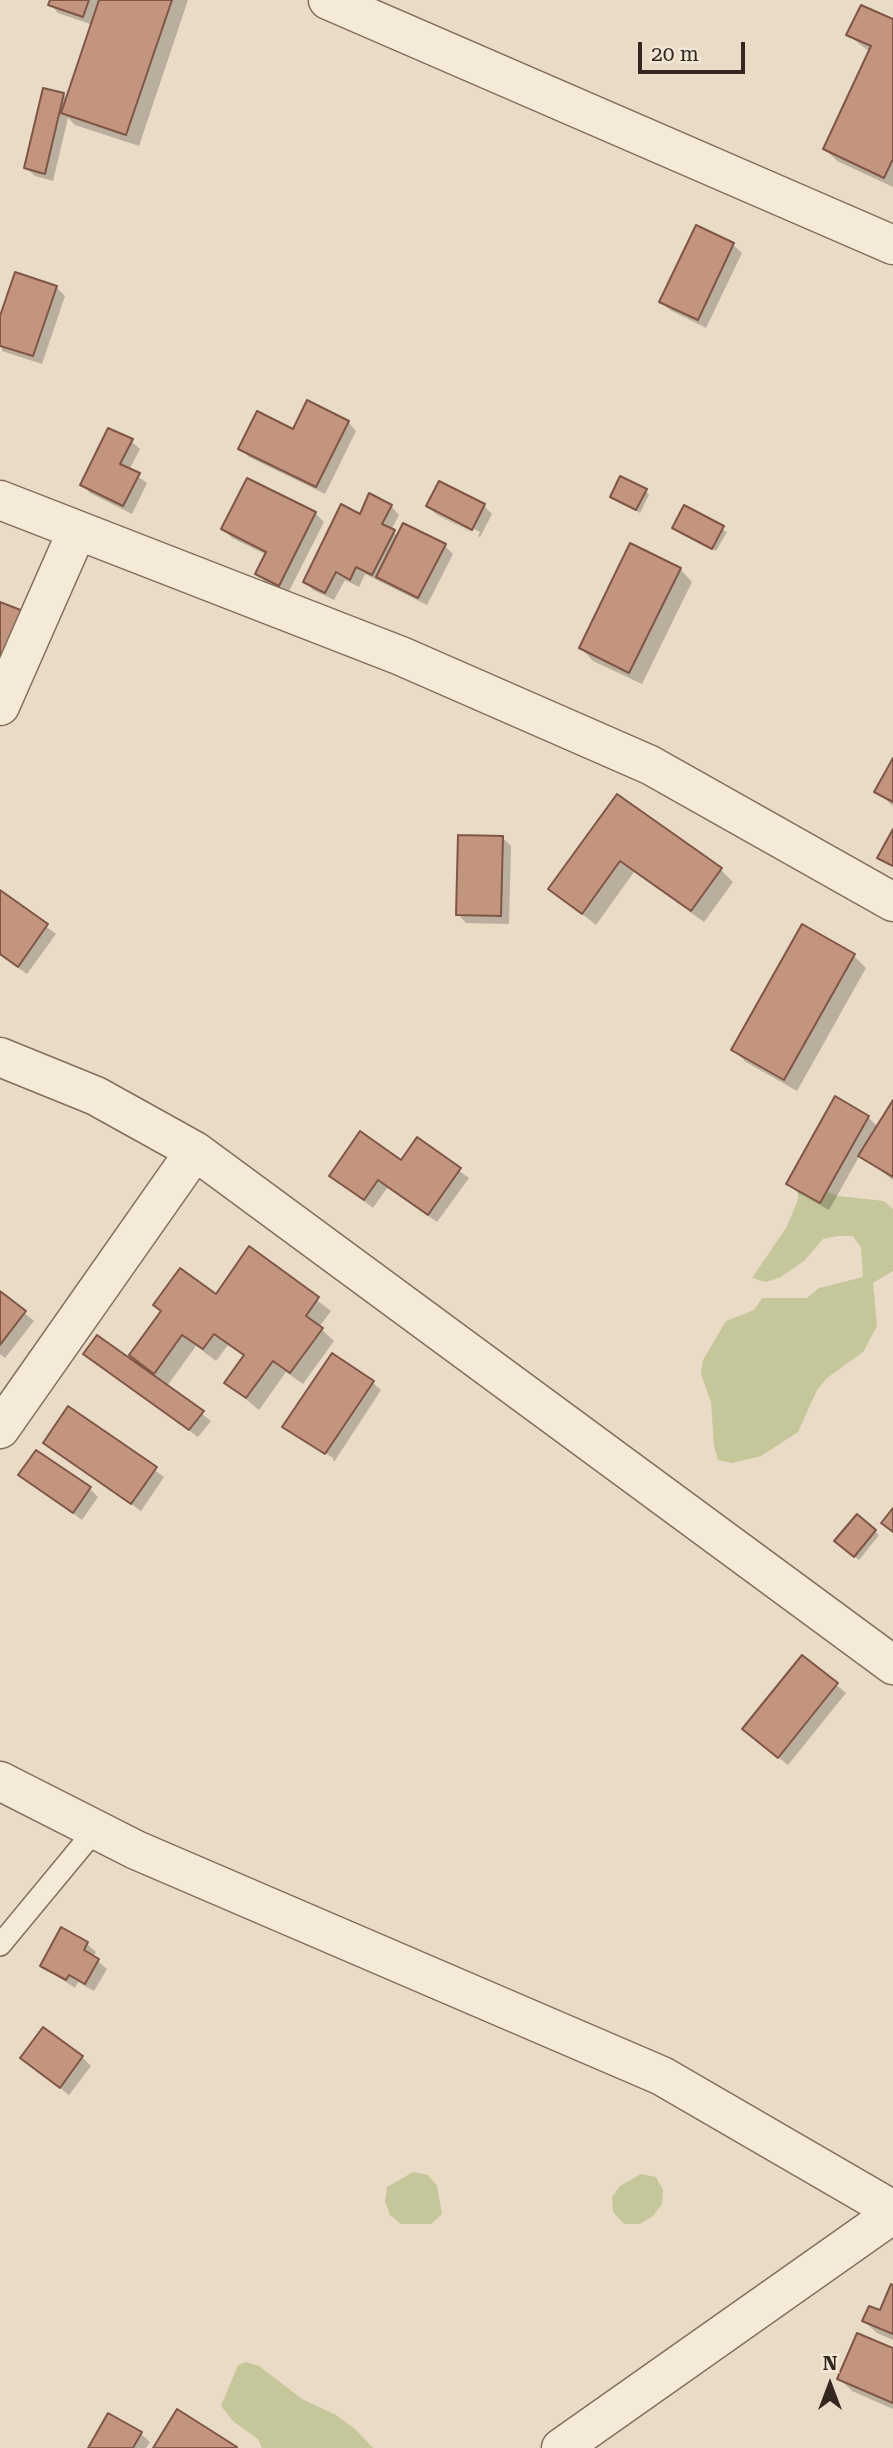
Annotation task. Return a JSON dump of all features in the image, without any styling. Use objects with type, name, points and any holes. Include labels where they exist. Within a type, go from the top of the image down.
[{"type":"street","points":[[328,0],[893,245]]},
{"type":"street","points":[[0,500],[401,656],[650,765],[893,902]]},
{"type":"street","points":[[0,706],[77,531]]},
{"type":"street","points":[[0,1057],[96,1096],[195,1151],[893,1665]]},
{"type":"street","points":[[0,1429],[195,1151]]},
{"type":"street","points":[[0,1781],[149,1855],[662,2076],[893,2212],[586,2443]]},
{"type":"lane","points":[[0,1945],[96,1829]]},
{"type":"green space","points":[[798,1186],[823,1190],[838,1196],[884,1201],[893,1209],[893,1271],[873,1283],[877,1326],[863,1352],[827,1378],[817,1390],[798,1432],[761,1456],[732,1463],[718,1460],[714,1446],[711,1402],[701,1374],[703,1360],[726,1321],[754,1310],[762,1298],[807,1298],[819,1288],[863,1277],[861,1248],[853,1236],[838,1236],[823,1239],[804,1261],[779,1278],[766,1282],[752,1278],[786,1228],[798,1200]]},
{"type":"green space","points":[[413,2172],[428,2175],[437,2186],[442,2214],[431,2224],[401,2224],[390,2215],[385,2201],[387,2187]]},
{"type":"green space","points":[[641,2174],[656,2177],[663,2190],[662,2204],[653,2216],[640,2224],[624,2224],[613,2212],[612,2197],[620,2186]]},
{"type":"green space","points":[[246,2362],[259,2366],[302,2399],[336,2415],[355,2429],[373,2448],[262,2448],[258,2439],[234,2422],[221,2406],[238,2365]]},
{"type":"building","points":[[50,0],[89,0],[83,17],[48,5]]},
{"type":"building","points":[[99,0],[172,0],[126,135],[61,113]]},
{"type":"building","points":[[861,5],[893,19],[893,159],[884,178],[823,149],[871,46],[846,35]]},
{"type":"building","points":[[43,88],[64,93],[45,174],[24,168]]},
{"type":"building","points":[[696,225],[734,243],[698,320],[659,302]]},
{"type":"building","points":[[15,272],[57,286],[33,356],[0,346],[0,316]]},
{"type":"building","points":[[307,400],[349,421],[316,487],[238,449],[257,411],[293,429]]},
{"type":"building","points":[[108,428],[133,439],[120,464],[140,473],[123,506],[80,485]]},
{"type":"building","points":[[620,476],[647,489],[636,510],[610,497]]},
{"type":"building","points":[[247,478],[316,512],[279,586],[255,574],[266,552],[221,529]]},
{"type":"building","points":[[439,481],[485,504],[472,530],[426,506]]},
{"type":"building","points":[[369,493],[392,505],[382,524],[395,530],[372,575],[356,567],[350,580],[336,572],[325,593],[303,582],[341,504],[360,514]]},
{"type":"building","points":[[684,505],[724,526],[712,549],[672,528]]},
{"type":"building","points":[[403,523],[446,544],[418,598],[376,577]]},
{"type":"building","points":[[630,543],[681,568],[629,673],[579,648]]},
{"type":"building","points":[[0,602],[23,611],[5,660],[0,658]]},
{"type":"building","points":[[893,758],[893,802],[874,792]]},
{"type":"building","points":[[617,794],[722,868],[691,911],[620,861],[582,914],[548,889]]},
{"type":"building","points":[[893,829],[893,866],[877,858]]},
{"type":"building","points":[[458,835],[503,836],[501,916],[456,915]]},
{"type":"building","points":[[0,890],[48,924],[18,967],[0,954]]},
{"type":"building","points":[[802,924],[855,954],[784,1080],[731,1050]]},
{"type":"building","points":[[835,1096],[869,1116],[820,1203],[786,1184]]},
{"type":"building","points":[[893,1100],[893,1177],[858,1156]]},
{"type":"building","points":[[360,1131],[401,1160],[417,1137],[461,1168],[428,1215],[378,1180],[364,1200],[329,1176]]},
{"type":"building","points":[[249,1246],[319,1297],[306,1316],[323,1328],[290,1373],[273,1361],[246,1398],[224,1383],[244,1355],[214,1334],[203,1349],[182,1335],[154,1374],[129,1355],[161,1311],[153,1305],[180,1268],[216,1294]]},
{"type":"building","points":[[0,1291],[26,1311],[0,1345]]},
{"type":"building","points":[[97,1335],[204,1411],[189,1430],[83,1354]]},
{"type":"building","points":[[332,1353],[374,1381],[325,1454],[282,1427]]},
{"type":"building","points":[[68,1406],[157,1467],[131,1504],[43,1443]]},
{"type":"building","points":[[36,1450],[91,1487],[73,1513],[18,1475]]},
{"type":"building","points":[[893,1508],[893,1532],[881,1523]]},
{"type":"building","points":[[857,1514],[876,1530],[854,1557],[834,1541]]},
{"type":"building","points":[[802,1655],[838,1683],[778,1758],[742,1729]]},
{"type":"building","points":[[61,1927],[88,1942],[84,1950],[99,1959],[85,1984],[69,1975],[66,1980],[40,1966]]},
{"type":"building","points":[[43,2027],[83,2056],[60,2088],[20,2058]]},
{"type":"building","points":[[891,2284],[893,2334],[862,2321],[869,2306],[880,2310]]},
{"type":"building","points":[[857,2333],[893,2348],[893,2403],[837,2379]]},
{"type":"building","points":[[177,2409],[237,2447],[153,2448]]},
{"type":"building","points":[[108,2413],[142,2432],[133,2448],[88,2448]]}]
